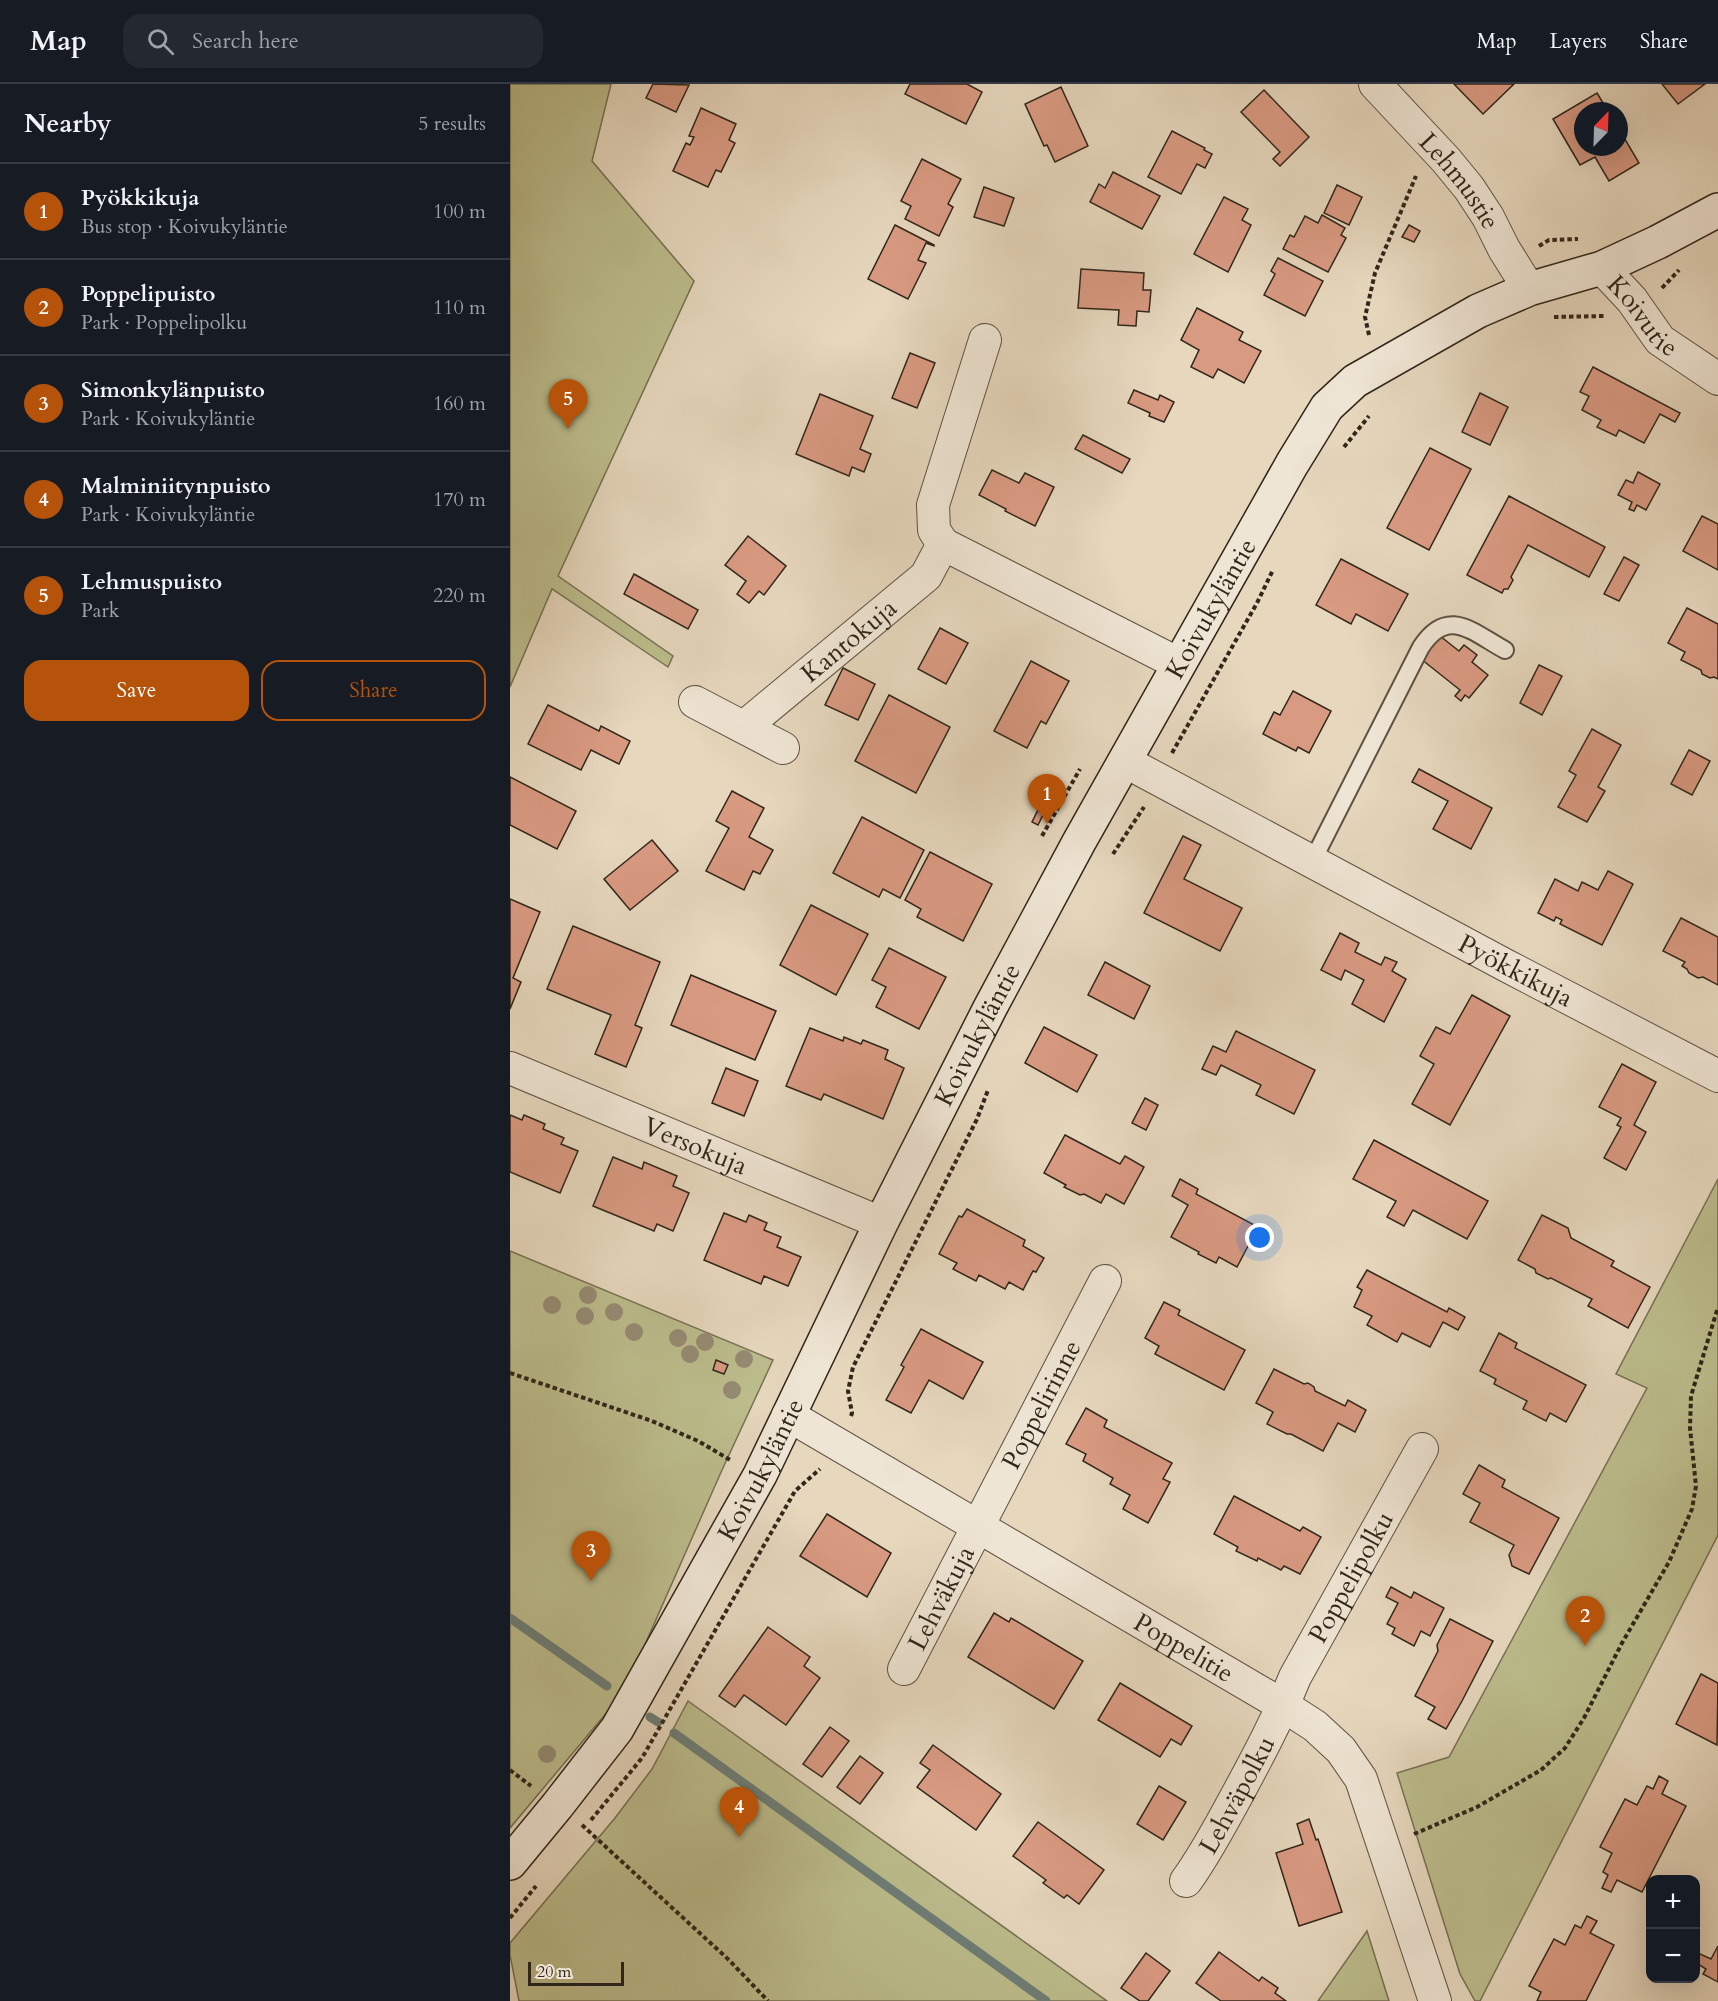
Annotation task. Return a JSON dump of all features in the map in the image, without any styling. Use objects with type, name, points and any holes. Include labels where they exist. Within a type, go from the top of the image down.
[{"type":"main road","name":"Koivukyläntie","points":[[510,1863],[616,1729],[760,1475],[882,1223],[990,1008],[1079,842],[1292,464],[1327,407],[1355,381],[1478,310],[1529,290],[1602,268],[1718,210]]},
{"type":"street","name":"Lehmustie","points":[[1376,84],[1469,188],[1529,290]]},
{"type":"street","name":"Koivutie","points":[[1602,268],[1632,300],[1660,340],[1718,379]]},
{"type":"street","points":[[985,340],[933,505],[934,530],[943,544],[1179,664]]},
{"type":"street","name":"Kantokuja","points":[[744,727],[927,576],[943,544]]},
{"type":"street","points":[[695,702],[783,748]]},
{"type":"street","name":"Pyökkikuja","points":[[1126,762],[1718,1076]]},
{"type":"street","name":"Versokuja","points":[[510,1068],[882,1223]]},
{"type":"street","name":"Poppelirinne","points":[[976,1526],[1105,1281]]},
{"type":"street","name":"Poppelitie","points":[[789,1415],[1315,1726],[1341,1750],[1361,1779],[1435,2001]]},
{"type":"street","name":"Poppelipolku","points":[[1284,1706],[1295,1677],[1422,1449]]},
{"type":"street","name":"Lehväkuja","points":[[904,1669],[976,1526]]},
{"type":"street","name":"Lehväpolku","points":[[1186,1881],[1201,1861],[1284,1706]]},
{"type":"lane","points":[[1312,862],[1430,633],[1451,624],[1461,626],[1505,650]]},
{"type":"path","points":[[1371,343],[1365,317],[1375,273],[1430,142]]},
{"type":"path","points":[[1551,318],[1604,316],[1632,300],[1665,286],[1676,272],[1684,267]]},
{"type":"path","points":[[1342,450],[1375,409]]},
{"type":"path","points":[[1111,858],[1148,801],[1257,603],[1276,562]]},
{"type":"path","points":[[577,1836],[642,1758],[795,1491],[818,1473],[852,1413],[848,1391],[853,1366],[977,1119],[990,1085]]},
{"type":"path","points":[[1409,1836],[1477,1807],[1541,1770],[1565,1748],[1584,1718],[1622,1643],[1669,1562],[1692,1509],[1696,1486],[1690,1428],[1691,1396],[1718,1307]]},
{"type":"path","points":[[1712,1327],[1718,1330]]},
{"type":"path","points":[[510,1372],[652,1421],[698,1441],[730,1461]]},
{"type":"path","points":[[585,1827],[729,1960],[768,2001]]},
{"type":"path","points":[[510,1918],[540,1882]]},
{"type":"green space","points":[[510,84],[611,84],[592,161],[694,281],[558,576],[673,656],[668,667],[552,589],[510,687]]},
{"type":"green space","points":[[1718,1179],[1718,1535],[1480,2001],[1475,2001],[1460,1974],[1397,1773],[1449,1757],[1647,1388],[1616,1374]]},
{"type":"green space","points":[[510,1251],[773,1360],[624,1692],[510,1828]]},
{"type":"green space","points":[[688,1701],[1107,2001],[519,2001],[510,1955],[510,1943],[615,1818],[652,1769]]},
{"type":"green space","points":[[1367,1931],[1389,2001],[1318,2001]]},
{"type":"building","points":[[653,84],[689,85],[676,112],[646,98]]},
{"type":"building","points":[[910,84],[967,84],[982,92],[966,124],[905,94]]},
{"type":"building","points":[[1454,84],[1514,84],[1483,114]]},
{"type":"building","points":[[1662,84],[1705,84],[1678,104]]},
{"type":"building","points":[[1061,87],[1088,146],[1055,162],[1047,145],[1044,146],[1025,104]]},
{"type":"building","points":[[1264,90],[1309,137],[1280,166],[1273,159],[1280,152],[1241,112]]},
{"type":"building","points":[[1597,93],[1602,102],[1582,102]]},
{"type":"building","points":[[1574,107],[1574,155],[1553,119]]},
{"type":"building","points":[[701,108],[736,124],[729,140],[735,143],[721,172],[716,170],[708,187],[673,171],[686,143],[690,145],[694,137],[689,136]]},
{"type":"building","points":[[1172,131],[1212,154],[1205,168],[1197,164],[1181,194],[1148,177]]},
{"type":"building","points":[[1628,144],[1639,163],[1609,181],[1595,157],[1580,165],[1575,156],[1628,156]]},
{"type":"building","points":[[922,159],[961,179],[948,204],[953,207],[939,236],[905,219],[911,206],[901,201]]},
{"type":"building","points":[[1113,172],[1160,196],[1142,229],[1090,202],[1099,184],[1105,188]]},
{"type":"building","points":[[1337,185],[1362,197],[1349,225],[1324,213]]},
{"type":"building","points":[[984,187],[1014,198],[1004,226],[974,217]]},
{"type":"building","points":[[1224,197],[1248,209],[1242,220],[1251,225],[1228,272],[1194,254]]},
{"type":"building","points":[[1322,215],[1345,228],[1341,235],[1346,238],[1328,272],[1283,249],[1290,235],[1294,237],[1305,216],[1318,223]]},
{"type":"building","points":[[895,225],[934,245],[926,243],[918,260],[926,263],[908,299],[868,279]]},
{"type":"building","points":[[1409,225],[1420,231],[1414,242],[1402,237]]},
{"type":"building","points":[[1278,258],[1323,281],[1305,316],[1264,295],[1275,274],[1271,271]]},
{"type":"building","points":[[1081,269],[1144,273],[1143,290],[1151,290],[1149,312],[1137,311],[1136,326],[1118,325],[1119,310],[1078,308]]},
{"type":"building","points":[[1197,308],[1243,332],[1239,340],[1261,351],[1244,383],[1218,369],[1213,378],[1191,367],[1199,350],[1181,340]]},
{"type":"building","points":[[910,353],[935,363],[917,408],[892,398]]},
{"type":"building","points":[[1593,367],[1680,413],[1675,422],[1660,414],[1644,443],[1619,430],[1616,436],[1597,427],[1601,420],[1582,410],[1589,396],[1580,392]]},
{"type":"building","points":[[1134,390],[1158,400],[1160,395],[1174,402],[1164,422],[1128,403]]},
{"type":"building","points":[[1480,393],[1508,407],[1490,445],[1462,432]]},
{"type":"building","points":[[820,394],[873,416],[860,449],[871,454],[864,472],[852,467],[849,476],[796,454]]},
{"type":"building","points":[[1083,435],[1130,459],[1122,473],[1075,449]]},
{"type":"building","points":[[1430,448],[1471,469],[1429,550],[1387,528]]},
{"type":"building","points":[[992,470],[1019,483],[1025,473],[1054,487],[1035,526],[979,495]]},
{"type":"building","points":[[1638,472],[1660,484],[1646,510],[1637,505],[1634,511],[1629,509],[1632,502],[1618,495],[1626,480],[1633,483]]},
{"type":"building","points":[[1509,496],[1605,547],[1589,577],[1528,545],[1511,577],[1513,580],[1508,589],[1504,589],[1502,593],[1467,575]]},
{"type":"building","points":[[1702,516],[1718,524],[1718,570],[1683,551]]},
{"type":"building","points":[[748,536],[786,566],[764,595],[759,591],[749,603],[737,594],[746,581],[725,565]]},
{"type":"building","points":[[1624,557],[1639,565],[1619,601],[1604,594]]},
{"type":"building","points":[[1341,559],[1408,594],[1388,631],[1356,614],[1351,624],[1316,605]]},
{"type":"building","points":[[634,574],[698,610],[688,629],[624,594]]},
{"type":"building","points":[[1687,608],[1718,624],[1718,679],[1702,674],[1701,670],[1681,660],[1685,652],[1668,643]]},
{"type":"building","points":[[940,628],[968,643],[946,684],[918,669]]},
{"type":"building","points":[[1440,636],[1459,651],[1464,645],[1477,655],[1472,662],[1488,675],[1469,698],[1465,695],[1461,701],[1455,696],[1460,690],[1421,659]]},
{"type":"building","points":[[1031,661],[1069,681],[1046,724],[1041,721],[1027,748],[994,731]]},
{"type":"building","points":[[1539,665],[1562,676],[1542,715],[1520,703]]},
{"type":"building","points":[[843,668],[875,684],[858,720],[825,705]]},
{"type":"building","points":[[1293,691],[1331,711],[1309,753],[1298,747],[1296,751],[1263,734],[1274,712],[1280,715]]},
{"type":"building","points":[[889,695],[950,727],[916,793],[855,761]]},
{"type":"building","points":[[548,705],[599,731],[601,726],[630,741],[619,764],[591,750],[581,770],[528,744]]},
{"type":"building","points":[[1592,729],[1621,745],[1598,787],[1605,791],[1587,822],[1558,807],[1576,775],[1569,771]]},
{"type":"building","points":[[1689,750],[1710,761],[1692,795],[1671,784]]},
{"type":"building","points":[[1419,769],[1492,808],[1471,849],[1433,829],[1448,801],[1412,782]]},
{"type":"building","points":[[510,777],[576,811],[557,849],[510,825]]},
{"type":"building","points":[[732,791],[764,808],[749,837],[773,850],[760,874],[753,871],[744,890],[706,871],[729,828],[716,821]]},
{"type":"building","points":[[1040,806],[1046,809],[1038,825],[1032,822]]},
{"type":"building","points":[[862,817],[924,850],[900,898],[883,889],[879,897],[833,873]]},
{"type":"building","points":[[1183,836],[1201,845],[1184,879],[1242,908],[1220,951],[1144,913]]},
{"type":"building","points":[[652,840],[678,871],[630,910],[604,879]]},
{"type":"building","points":[[930,852],[992,884],[963,941],[917,917],[921,909],[905,900]]},
{"type":"building","points":[[1608,871],[1633,884],[1602,945],[1560,924],[1562,920],[1556,917],[1554,921],[1538,913],[1555,879],[1578,891],[1582,882],[1598,890]]},
{"type":"building","points":[[510,899],[540,912],[513,978],[521,982],[510,1009]]},
{"type":"building","points":[[811,905],[868,934],[836,995],[780,965]]},
{"type":"building","points":[[1681,918],[1718,937],[1718,985],[1689,973],[1682,966],[1685,962],[1663,951]]},
{"type":"building","points":[[573,926],[660,962],[635,1025],[642,1028],[626,1067],[595,1054],[611,1015],[547,989]]},
{"type":"building","points":[[1340,933],[1359,943],[1355,952],[1381,965],[1385,957],[1397,962],[1392,971],[1406,979],[1384,1022],[1352,1004],[1364,980],[1345,970],[1341,980],[1321,970]]},
{"type":"building","points":[[889,948],[946,977],[919,1029],[876,1007],[886,987],[872,980]]},
{"type":"building","points":[[1105,962],[1150,986],[1134,1019],[1088,995]]},
{"type":"building","points":[[691,975],[776,1011],[755,1060],[671,1025]]},
{"type":"building","points":[[1472,995],[1510,1016],[1450,1125],[1412,1104],[1434,1064],[1420,1056],[1436,1027],[1450,1034]]},
{"type":"building","points":[[1044,1027],[1097,1055],[1077,1092],[1025,1063]]},
{"type":"building","points":[[810,1028],[843,1041],[844,1037],[861,1044],[863,1040],[888,1050],[885,1059],[904,1068],[883,1119],[824,1094],[821,1100],[786,1086]]},
{"type":"building","points":[[1236,1031],[1315,1070],[1294,1114],[1256,1095],[1261,1085],[1221,1065],[1216,1075],[1202,1069],[1213,1046],[1226,1052]]},
{"type":"building","points":[[1622,1064],[1656,1082],[1634,1125],[1646,1132],[1626,1170],[1604,1158],[1621,1127],[1617,1125],[1621,1118],[1599,1107]]},
{"type":"building","points":[[726,1068],[758,1081],[744,1116],[712,1103]]},
{"type":"building","points":[[1145,1098],[1158,1105],[1146,1130],[1132,1123]]},
{"type":"building","points":[[510,1115],[522,1120],[524,1115],[545,1124],[543,1129],[564,1138],[561,1144],[578,1151],[560,1193],[510,1172]]},
{"type":"building","points":[[1065,1135],[1120,1164],[1125,1156],[1144,1167],[1124,1204],[1106,1194],[1101,1203],[1084,1194],[1080,1195],[1044,1173]]},
{"type":"building","points":[[1374,1140],[1488,1201],[1467,1239],[1413,1210],[1404,1226],[1387,1217],[1396,1201],[1353,1179]]},
{"type":"building","points":[[613,1157],[642,1169],[644,1162],[677,1176],[673,1186],[689,1193],[673,1231],[657,1224],[654,1231],[593,1206]]},
{"type":"building","points":[[1180,1179],[1198,1189],[1196,1194],[1258,1227],[1237,1267],[1219,1257],[1216,1263],[1171,1237],[1188,1205],[1172,1196]]},
{"type":"building","points":[[967,1209],[1025,1240],[1023,1246],[1044,1258],[1036,1272],[1033,1271],[1023,1290],[1009,1282],[1005,1289],[979,1275],[976,1281],[953,1269],[957,1263],[939,1254],[959,1216],[962,1217]]},
{"type":"building","points":[[724,1213],[746,1222],[749,1215],[767,1223],[764,1230],[781,1237],[777,1247],[801,1257],[788,1286],[764,1276],[761,1284],[704,1260]]},
{"type":"building","points":[[1542,1215],[1568,1228],[1571,1238],[1614,1261],[1611,1266],[1650,1287],[1628,1328],[1588,1306],[1592,1299],[1536,1273],[1535,1269],[1518,1260]]},
{"type":"building","points":[[1367,1270],[1447,1312],[1449,1308],[1465,1317],[1458,1330],[1443,1322],[1430,1347],[1402,1333],[1397,1342],[1367,1325],[1372,1316],[1354,1307],[1362,1290],[1357,1287]]},
{"type":"building","points":[[1164,1302],[1180,1310],[1178,1315],[1245,1350],[1224,1390],[1155,1354],[1159,1346],[1145,1338]]},
{"type":"building","points":[[921,1329],[983,1362],[963,1399],[929,1380],[911,1413],[886,1400],[904,1367],[901,1365]]},
{"type":"building","points":[[1499,1333],[1517,1343],[1515,1348],[1586,1385],[1566,1422],[1550,1413],[1546,1421],[1523,1409],[1527,1401],[1494,1384],[1496,1379],[1480,1371]]},
{"type":"building","points":[[716,1360],[728,1365],[724,1374],[713,1370]]},
{"type":"building","points":[[1274,1369],[1304,1384],[1308,1383],[1314,1387],[1315,1391],[1345,1406],[1348,1400],[1366,1410],[1355,1432],[1338,1423],[1323,1451],[1267,1424],[1273,1412],[1256,1403]]},
{"type":"building","points":[[1086,1408],[1107,1420],[1104,1427],[1172,1463],[1163,1479],[1170,1482],[1148,1523],[1123,1509],[1130,1495],[1110,1484],[1113,1478],[1083,1461],[1086,1454],[1066,1444]]},
{"type":"building","points":[[1479,1465],[1505,1480],[1502,1487],[1559,1518],[1529,1574],[1512,1566],[1509,1555],[1514,1545],[1470,1522],[1480,1503],[1463,1494]]},
{"type":"building","points":[[1234,1496],[1300,1531],[1303,1527],[1321,1537],[1300,1574],[1284,1566],[1281,1570],[1258,1558],[1257,1561],[1236,1551],[1238,1547],[1214,1534]]},
{"type":"building","points":[[827,1514],[891,1553],[867,1597],[800,1556]]},
{"type":"building","points":[[1391,1587],[1411,1598],[1414,1592],[1444,1608],[1430,1636],[1421,1631],[1414,1646],[1392,1634],[1395,1628],[1387,1624],[1398,1603],[1386,1597]]},
{"type":"building","points":[[994,1613],[1009,1622],[1011,1618],[1083,1661],[1054,1709],[968,1657]]},
{"type":"building","points":[[1450,1619],[1493,1641],[1446,1729],[1428,1719],[1435,1707],[1415,1696],[1438,1651],[1437,1645]]},
{"type":"building","points":[[768,1627],[810,1657],[804,1666],[820,1678],[786,1725],[744,1695],[735,1707],[719,1696]]},
{"type":"building","points":[[1701,1674],[1718,1683],[1717,1745],[1676,1724]]},
{"type":"building","points":[[1120,1683],[1192,1726],[1181,1745],[1171,1739],[1160,1757],[1098,1720]]},
{"type":"building","points":[[830,1727],[849,1741],[822,1777],[803,1764]]},
{"type":"building","points":[[933,1745],[1001,1794],[976,1830],[917,1787],[930,1770],[920,1763]]},
{"type":"building","points":[[860,1756],[883,1773],[860,1804],[837,1787]]},
{"type":"building","points":[[1659,1776],[1668,1781],[1662,1794],[1686,1806],[1651,1875],[1646,1875],[1646,1884],[1642,1892],[1617,1880],[1611,1892],[1602,1888],[1608,1875],[1603,1872],[1612,1853],[1600,1847],[1625,1799],[1637,1805],[1647,1786],[1653,1789]]},
{"type":"building","points":[[1159,1786],[1186,1802],[1163,1840],[1137,1824]]},
{"type":"building","points":[[1309,1819],[1342,1912],[1299,1926],[1276,1853],[1303,1844],[1297,1824]]},
{"type":"building","points":[[1038,1822],[1104,1870],[1079,1904],[1067,1895],[1064,1898],[1043,1883],[1046,1880],[1013,1856]]},
{"type":"building","points":[[1587,1916],[1597,1921],[1590,1933],[1614,1945],[1586,2001],[1537,2001],[1541,1992],[1529,1986],[1554,1939],[1565,1945],[1575,1925],[1581,1928]]},
{"type":"building","points":[[1718,1946],[1718,1982],[1703,1974],[1706,1969],[1700,1965],[1700,1954],[1711,1959]]},
{"type":"building","points":[[1219,1952],[1259,1981],[1262,1977],[1278,1988],[1275,1993],[1286,2001],[1221,2001],[1196,1983]]},
{"type":"building","points":[[1146,1953],[1170,1971],[1148,2001],[1140,2001],[1121,1988]]},
{"type":"waterway","points":[[510,1618],[607,1686]]},
{"type":"waterway","points":[[650,1717],[658,1722]]},
{"type":"waterway","points":[[674,1733],[1046,2001]]},
{"type":"place","name":"Lehmuspuisto","points":[[568,429]]},
{"type":"place","name":"Pyökkikuja","points":[[1047,824]]},
{"type":"place","name":"Simonkylänpuisto","points":[[591,1581]]},
{"type":"place","name":"Poppelipuisto","points":[[1585,1646]]},
{"type":"place","name":"Malminiitynpuisto","points":[[739,1837]]}]
